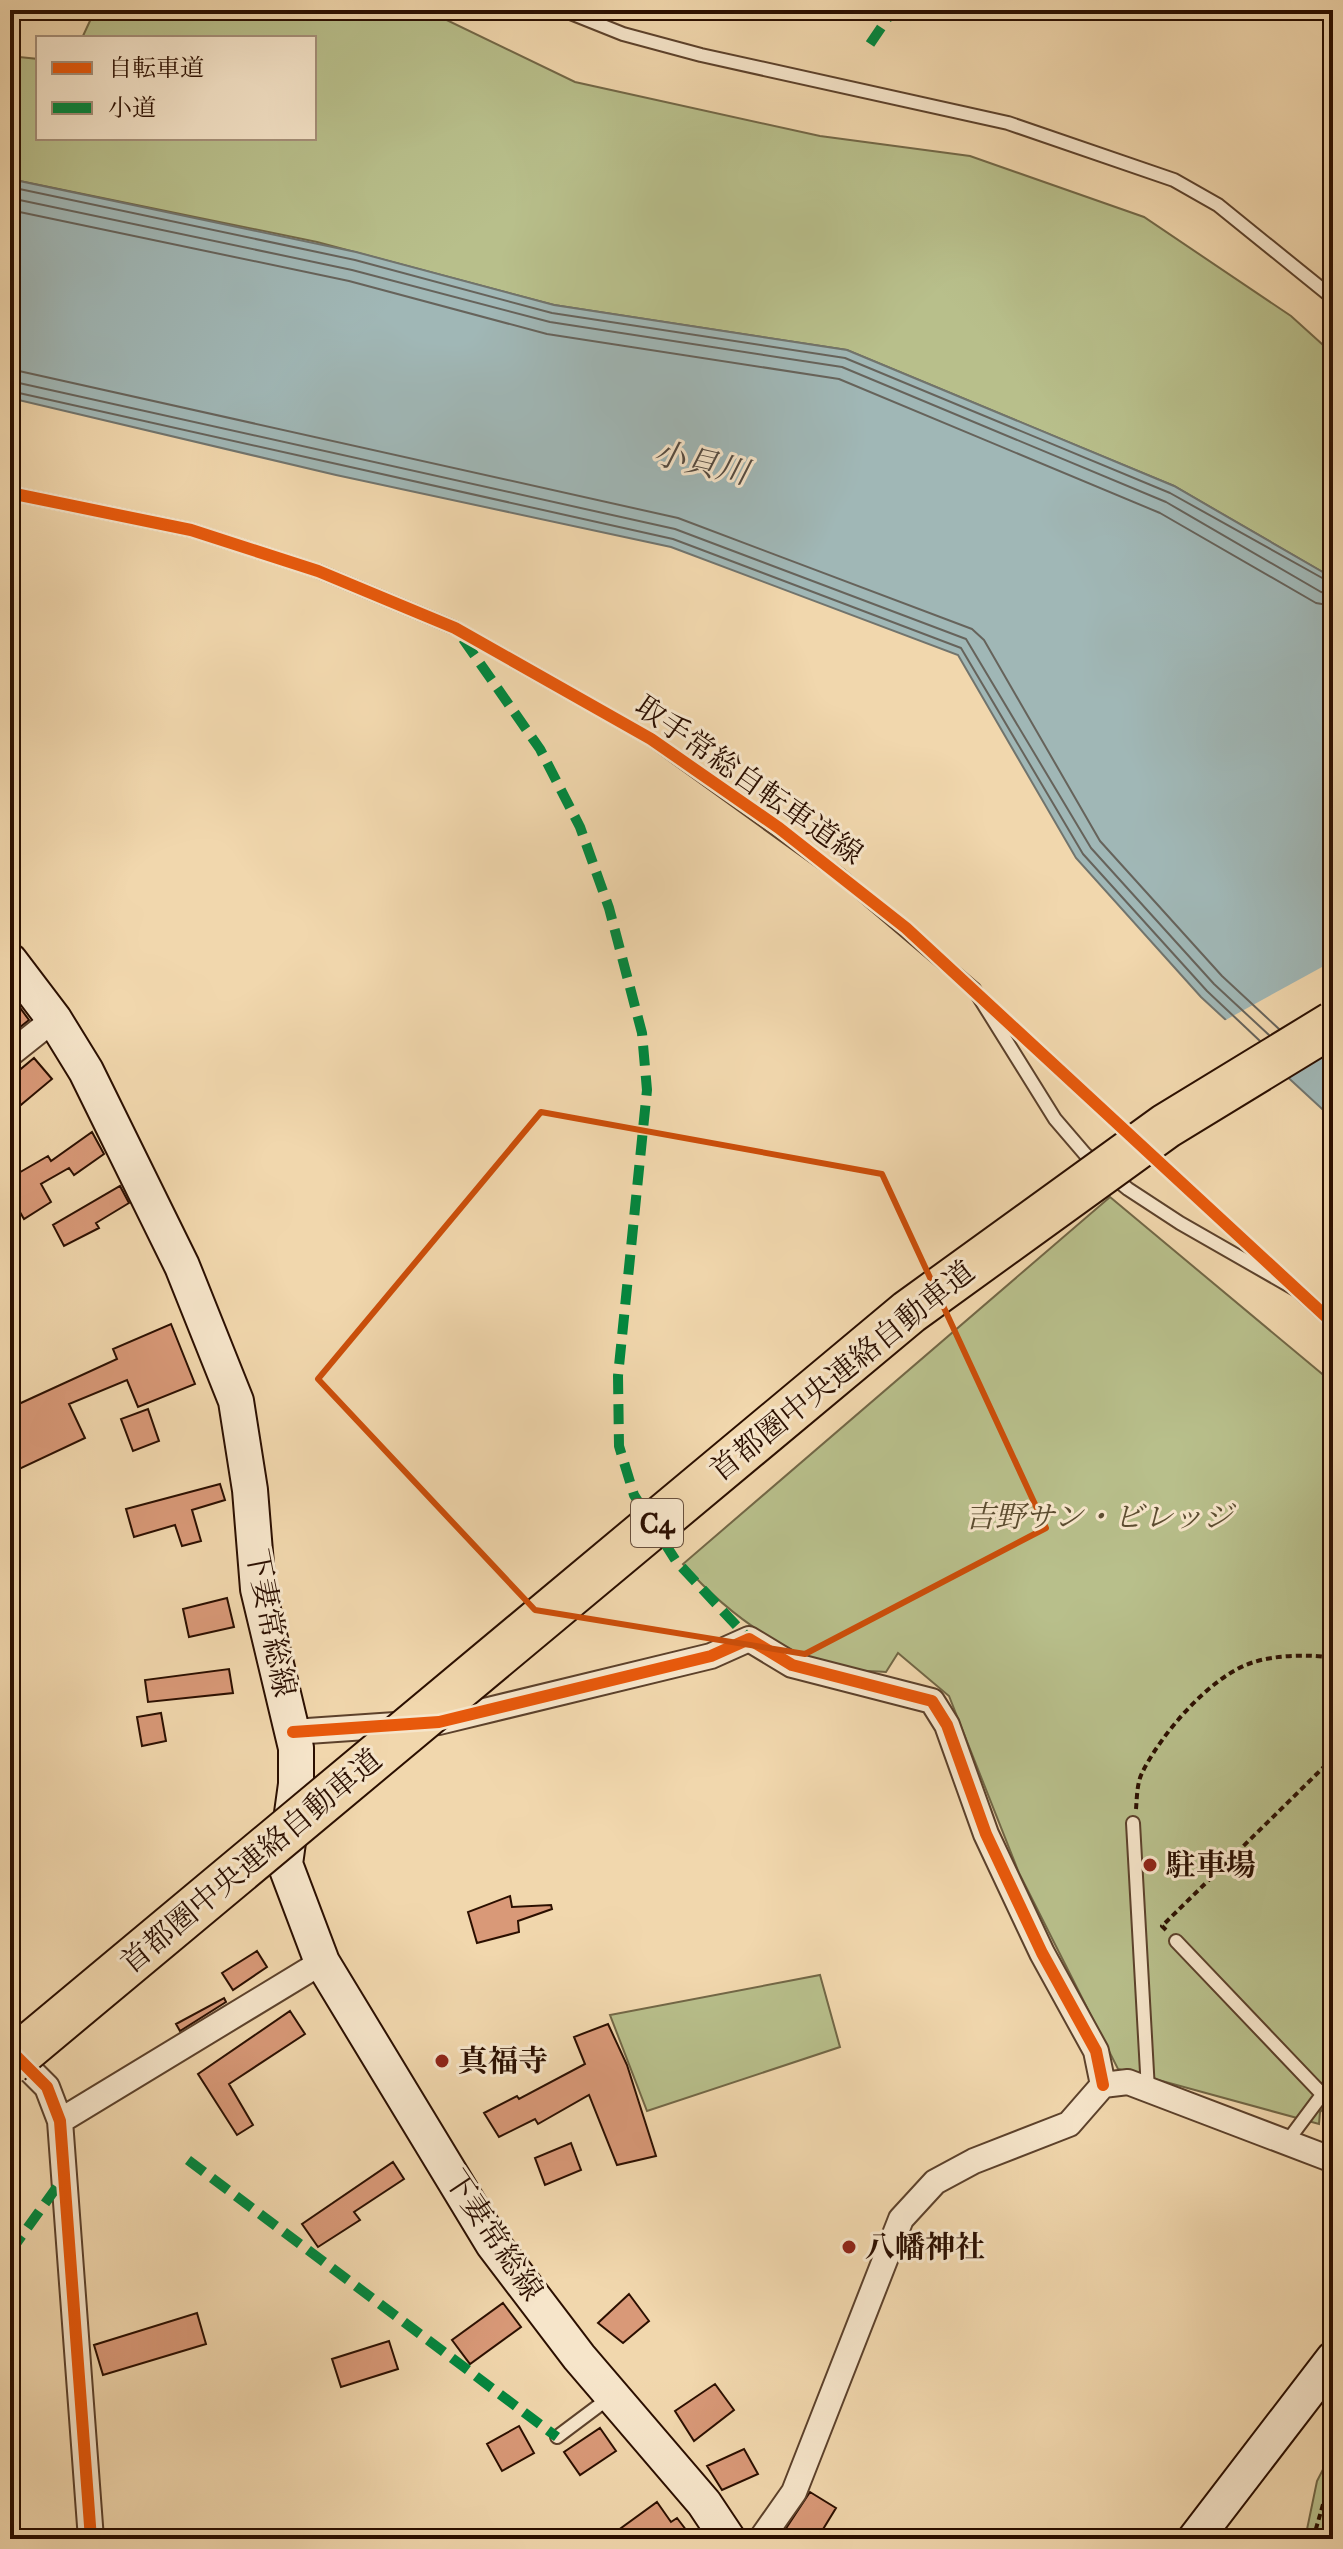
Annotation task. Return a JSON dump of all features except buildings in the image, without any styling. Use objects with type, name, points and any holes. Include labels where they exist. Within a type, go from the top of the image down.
[{"type":"highway","name":"首都圏中央連絡自動車道","points":[[10,2062],[909,1312],[1166,1126],[1333,1024]]},
{"type":"main road","name":"下妻常総線","points":[[10,961],[54,1019],[86,1071],[182,1266],[236,1401],[250,1490],[258,1589],[293,1732],[296,1784],[285,1864],[322,1962],[493,2244],[579,2357],[704,2503],[728,2539]]},
{"type":"main road","points":[[1195,2539],[1333,2359]]},
{"type":"street","points":[[10,1054],[54,1019]]},
{"type":"street","points":[[293,1732],[439,1722],[711,1656],[749,1639],[792,1665],[932,1701],[947,1725],[986,1834],[1004,1874],[1042,1953],[1096,2051],[1103,2085]]},
{"type":"street","points":[[60,2121],[322,1962]]},
{"type":"street","points":[[10,2050],[47,2087],[60,2121],[91,2539]]},
{"type":"street","points":[[761,2539],[794,2492],[901,2219],[935,2182],[974,2161],[1069,2124],[1103,2085],[1128,2082],[1333,2160]]},
{"type":"lane","points":[[563,10],[623,34],[701,55],[1008,123],[1174,180],[1218,205],[1333,298]]},
{"type":"lane","name":"取手常総自転車道線","points":[[10,493],[240,543],[318,571],[467,635],[590,702],[709,778],[841,876],[974,989],[1055,1119],[1085,1154],[1128,1189],[1180,1223],[1297,1290],[1333,1323]]},
{"type":"lane","points":[[1133,1823],[1148,2090]]},
{"type":"lane","points":[[1176,1941],[1320,2092]]},
{"type":"lane","points":[[1286,2143],[1320,2092],[1333,2080]]},
{"type":"lane","points":[[557,2437],[614,2395]]},
{"type":"path","points":[[1133,1823],[1141,1775],[1166,1733],[1208,1689],[1253,1662],[1318,1655],[1333,1658]]},
{"type":"path","points":[[1176,1941],[1162,1926],[1333,1758]]},
{"type":"path","points":[[1313,2539],[1333,2470]]},
{"type":"highlighted area","points":[[541,1112],[882,1174],[1046,1528],[805,1654],[535,1610],[318,1379]]},
{"type":"green space","points":[[95,10],[426,10],[575,82],[820,136],[970,156],[1144,217],[1291,316],[1333,354],[1333,578],[1174,486],[847,350],[554,305],[317,242],[10,179],[10,56],[36,59],[36,140],[316,140],[316,36],[83,36]]},
{"type":"green space","name":"吉野サン・ビレッジ","points":[[1110,1197],[1333,1383],[1333,2099],[1320,2112],[1319,2124],[1118,2069],[1019,1873],[949,1696],[898,1653],[886,1672],[838,1669],[804,1656],[747,1622],[713,1595],[683,1564]]},
{"type":"green space","points":[[820,1975],[840,2047],[647,2111],[610,2015]]},
{"type":"green space","points":[[1333,2450],[1333,2539],[1305,2539],[1317,2481]]},
{"type":"water","name":"小貝川","points":[[10,179],[356,252],[554,305],[847,350],[1174,486],[1333,578],[1333,1119],[1201,997],[1076,858],[958,655],[671,547],[336,475],[10,398]]},
{"type":"pier","points":[[1333,961],[1333,1042],[1278,1074],[1222,1022]]},
{"type":"marked path","points":[[870,44],[893,10]]},
{"type":"marked path","points":[[463,639],[540,749],[580,827],[609,908],[642,1033],[647,1090],[618,1376],[619,1446],[634,1495],[676,1561],[749,1639]]},
{"type":"marked path","points":[[188,2160],[557,2437]]},
{"type":"marked path","points":[[10,2252],[64,2177]]},
{"type":"cycle path","points":[[10,493],[191,530],[318,571],[455,628],[651,739],[779,828],[906,928],[1333,1323]]},
{"type":"cycle path","points":[[293,1732],[439,1722],[711,1656],[749,1639],[792,1665],[932,1701],[947,1725],[986,1834],[1042,1953],[1096,2051],[1103,2085]]},
{"type":"cycle path","points":[[10,2050],[47,2087],[60,2121],[91,2539]]},
{"type":"place","name":"駐車場","points":[[1150,1865]]},
{"type":"place","name":"真福寺","points":[[442,2061]]},
{"type":"place","name":"八幡神社","points":[[849,2247]]}]
